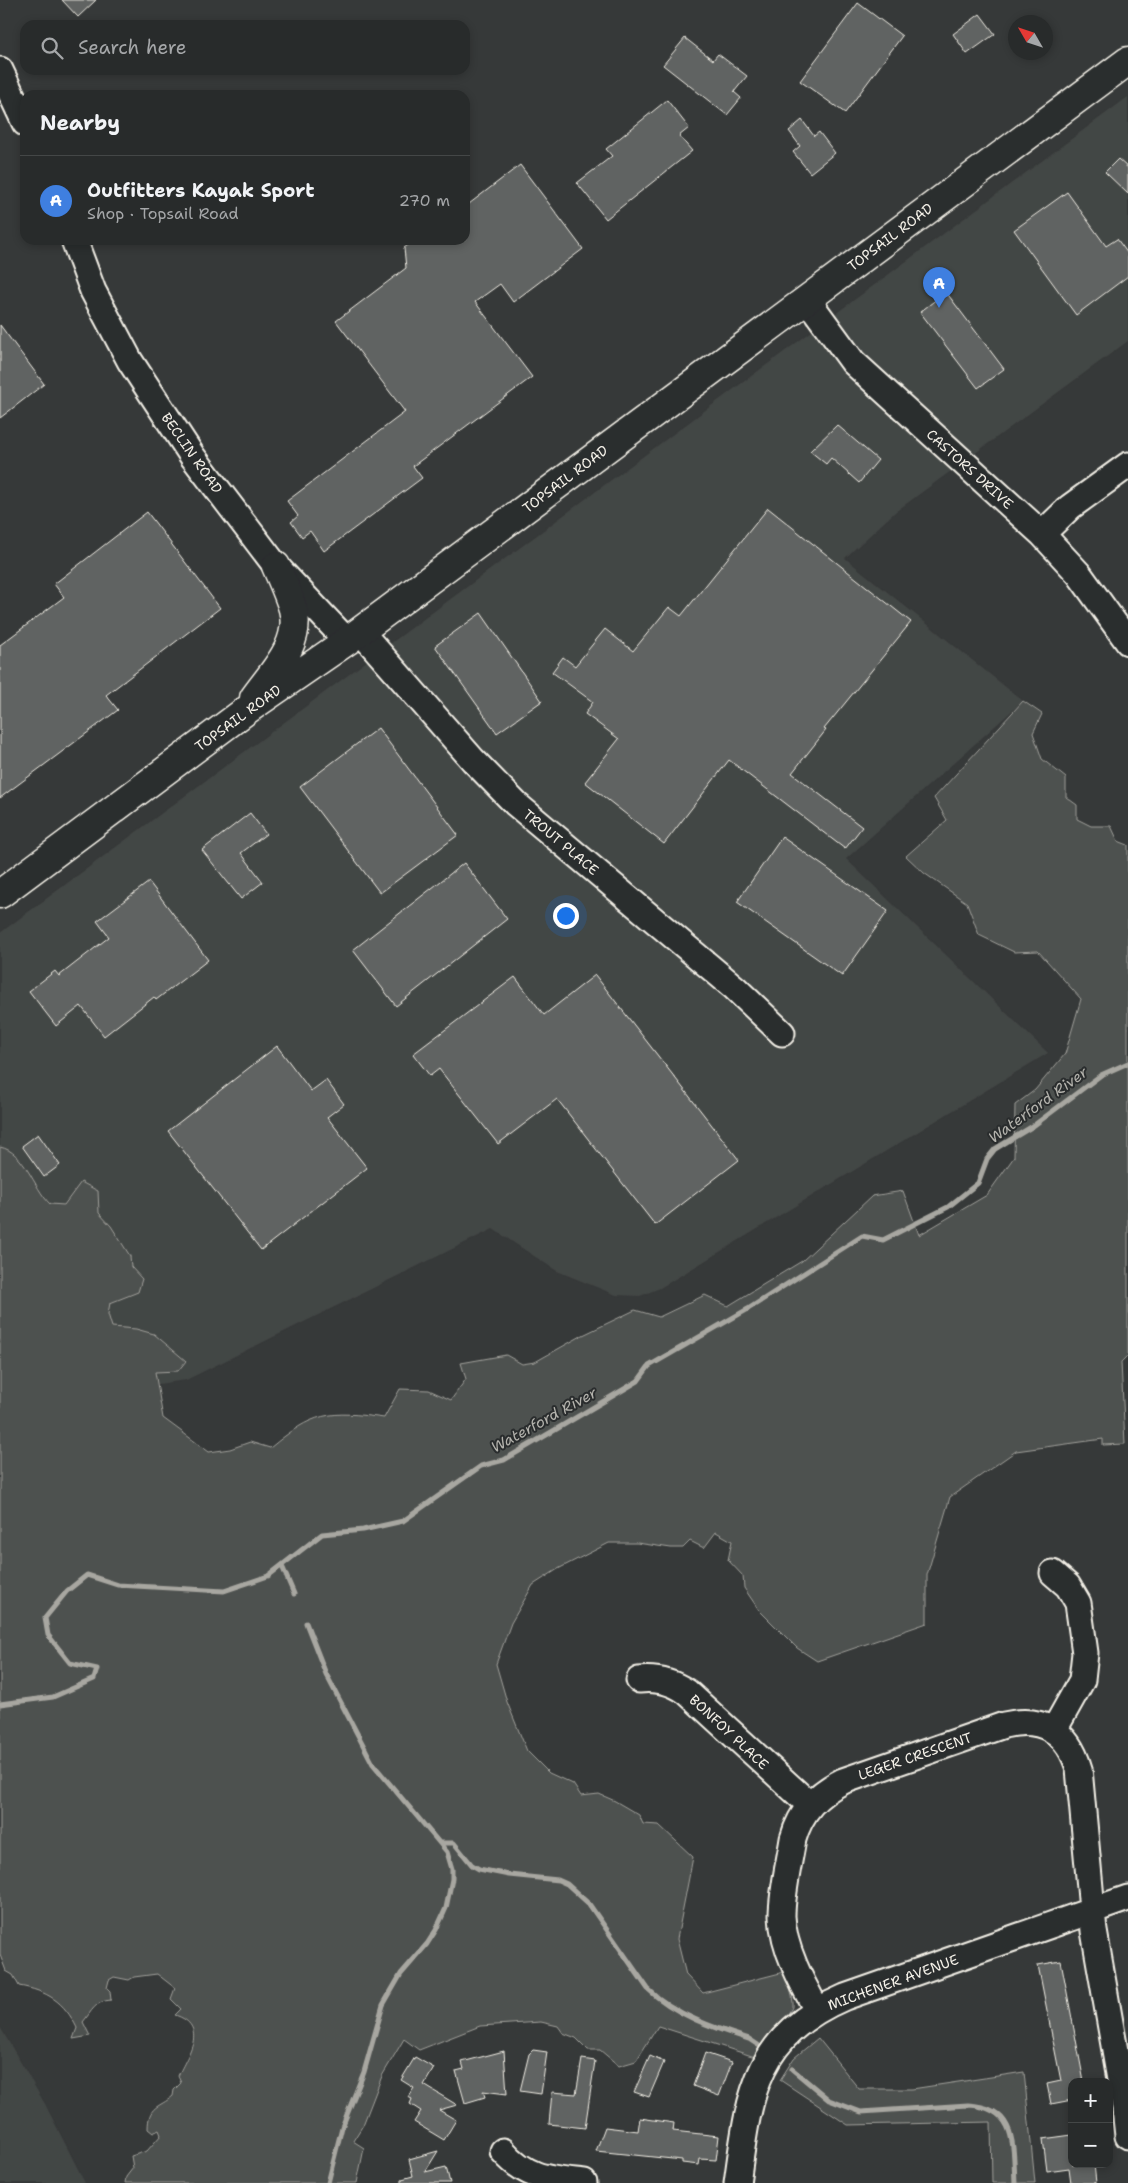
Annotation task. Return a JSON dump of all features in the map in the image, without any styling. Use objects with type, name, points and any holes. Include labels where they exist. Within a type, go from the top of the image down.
[{"type":"main road","name":"TOPSAIL ROAD","points":[[0,894],[244,712],[354,636],[1128,61]]},
{"type":"main road","points":[[244,712],[293,642],[296,626],[293,608],[276,566]]},
{"type":"street","points":[[0,70],[20,112]]},
{"type":"street","name":"BECLIN ROAD","points":[[76,245],[93,291],[130,360],[193,457],[276,566],[354,636]]},
{"type":"street","name":"CASTORS DRIVE","points":[[807,299],[853,362],[1042,534],[1079,574],[1128,642]]},
{"type":"street","points":[[1042,534],[1070,507],[1128,465]]},
{"type":"street","name":"TROUT PLACE","points":[[354,636],[516,804],[735,988],[782,1033]]},
{"type":"street","points":[[1054,1573],[1068,1586],[1078,1604],[1085,1654],[1082,1680],[1054,1730],[1070,1748],[1078,1768],[1091,1910],[1127,2108],[1128,2136]]},
{"type":"street","name":"BONFOY PLACE","points":[[639,1680],[669,1682],[687,1692],[810,1805]]},
{"type":"street","name":"LEGER CRESCENT","points":[[817,2010],[794,1963],[786,1938],[782,1915],[793,1839],[796,1828],[810,1805],[820,1795],[843,1781],[1004,1725],[1030,1722],[1054,1730]]},
{"type":"street","name":"MICHENER AVENUE","points":[[737,2183],[748,2108],[758,2076],[781,2041],[817,2010],[844,1997],[1128,1898]]},
{"type":"street","points":[[503,2151],[517,2164],[534,2175],[543,2178],[584,2183]]},
{"type":"shaded area","points":[[1128,97],[1128,341],[895,512],[845,558],[1023,701],[846,859],[1048,1053],[660,1288],[640,1296],[616,1295],[557,1271],[493,1229],[186,1380],[0,1407],[0,933]]},
{"type":"shaded area","points":[[1023,701],[1042,714],[1033,733],[1042,759],[1066,778],[1066,797],[1077,805],[1077,819],[1091,826],[1111,826],[1118,841],[1128,845],[1128,1355],[1121,1362],[1125,1444],[1103,1445],[1103,1439],[1016,1451],[950,1497],[927,1575],[927,1623],[817,1661],[797,1648],[759,1610],[744,1588],[743,1576],[728,1560],[732,1541],[716,1532],[704,1548],[690,1541],[683,1548],[637,1543],[609,1543],[558,1569],[533,1585],[511,1623],[496,1664],[507,1702],[527,1751],[549,1773],[573,1784],[581,1796],[599,1794],[639,1815],[643,1824],[659,1825],[693,1857],[677,1939],[686,1975],[703,1993],[784,1972],[792,1998],[793,2007],[791,2011],[755,2057],[658,2026],[636,2061],[619,2066],[600,2050],[588,2050],[576,2038],[563,2033],[558,2026],[541,2022],[480,2026],[419,2050],[404,2039],[382,2076],[363,2125],[353,2141],[364,2148],[357,2183],[125,2183],[126,2177],[133,2168],[131,2156],[147,2151],[161,2135],[159,2130],[153,2133],[148,2129],[150,2115],[155,2108],[173,2096],[174,2090],[181,2083],[178,2076],[193,2041],[194,2033],[191,2026],[185,2020],[175,2015],[181,2009],[171,1999],[175,1988],[157,1974],[134,1977],[129,1980],[114,1977],[109,1980],[107,1988],[110,1991],[111,2000],[97,2004],[83,2022],[90,2036],[73,2039],[77,2028],[60,2004],[46,1994],[19,1986],[13,1975],[6,1971],[0,1955],[0,1147],[9,1150],[16,1156],[50,1204],[64,1205],[81,1182],[98,1191],[99,1213],[111,1226],[130,1256],[131,1267],[142,1279],[138,1292],[110,1303],[108,1314],[112,1327],[136,1329],[154,1334],[186,1361],[178,1371],[155,1372],[163,1418],[209,1452],[230,1449],[250,1442],[270,1448],[298,1427],[322,1416],[349,1414],[384,1418],[400,1389],[429,1390],[451,1400],[466,1379],[461,1363],[506,1355],[522,1364],[535,1362],[583,1335],[635,1310],[659,1317],[705,1295],[728,1306],[802,1261],[872,1196],[903,1191],[919,1235],[987,1195],[1014,1157],[1015,1105],[1035,1090],[1065,1054],[1081,999],[1038,951],[1014,952],[979,935],[967,903],[924,873],[906,856],[947,820],[934,798]]},
{"type":"shaded area","points":[[0,2027],[45,2104],[85,2183],[0,2183]]},
{"type":"shaded area","points":[[818,2038],[859,2089],[912,2089],[1024,2072],[1035,2183],[992,2183],[991,2122],[848,2125],[780,2080],[794,2058]]},
{"type":"building","points":[[62,0],[96,0],[78,17]]},
{"type":"building","points":[[858,3],[902,36],[845,113],[800,81]]},
{"type":"building","points":[[980,14],[995,34],[967,54],[953,34]]},
{"type":"building","points":[[685,38],[713,60],[718,54],[747,76],[734,92],[741,98],[727,115],[663,65]]},
{"type":"building","points":[[667,100],[689,128],[679,136],[692,151],[606,219],[577,183],[612,156],[606,149]]},
{"type":"building","points":[[802,120],[814,136],[819,132],[835,153],[810,173],[793,152],[800,146],[789,131]]},
{"type":"building","points":[[1118,159],[1128,168],[1128,194],[1105,172]]},
{"type":"building","points":[[520,165],[583,249],[513,302],[500,284],[475,302],[532,377],[413,466],[422,478],[324,551],[310,531],[302,537],[291,522],[298,516],[287,501],[405,412],[336,321],[406,268],[404,248],[408,245],[470,245],[470,203]]},
{"type":"building","points":[[1067,192],[1106,246],[1117,239],[1128,254],[1128,276],[1076,315],[1014,230]]},
{"type":"building","points":[[946,292],[1004,369],[978,388],[920,312]]},
{"type":"building","points":[[0,325],[44,384],[0,418]]},
{"type":"building","points":[[837,425],[878,460],[859,483],[831,458],[826,464],[810,451]]},
{"type":"building","points":[[768,508],[911,622],[824,729],[826,730],[792,773],[862,827],[845,849],[729,760],[664,844],[585,782],[619,739],[585,714],[593,702],[552,672],[563,657],[575,666],[605,629],[633,651],[669,607],[681,616]]},
{"type":"building","points":[[147,512],[220,608],[106,695],[118,710],[0,798],[0,645],[64,597],[54,584]]},
{"type":"building","points":[[481,613],[542,701],[497,733],[435,646]]},
{"type":"building","points":[[378,728],[458,835],[380,893],[300,787]]},
{"type":"building","points":[[250,813],[266,834],[241,853],[263,882],[241,899],[202,850]]},
{"type":"building","points":[[782,837],[888,911],[842,976],[737,902]]},
{"type":"building","points":[[464,863],[507,919],[396,1006],[353,950]]},
{"type":"building","points":[[149,882],[208,960],[156,1000],[154,997],[104,1036],[81,1006],[56,1026],[29,991],[55,971],[59,976],[109,937],[97,921]]},
{"type":"building","points":[[595,975],[739,1160],[655,1225],[557,1099],[498,1144],[439,1069],[430,1076],[413,1054],[515,977],[544,1015]]},
{"type":"building","points":[[277,1046],[311,1091],[326,1080],[344,1104],[327,1117],[367,1168],[261,1250],[168,1131]]},
{"type":"building","points":[[38,1134],[60,1165],[44,1177],[22,1146]]},
{"type":"building","points":[[1061,1961],[1083,2078],[1068,2078],[1068,2101],[1051,2104],[1047,2084],[1061,2081],[1038,1965]]},
{"type":"building","points":[[533,2050],[547,2052],[541,2094],[520,2091],[529,2054]]},
{"type":"building","points":[[504,2051],[507,2094],[483,2091],[485,2097],[465,2103],[456,2071],[464,2069],[462,2062]]},
{"type":"building","points":[[705,2053],[732,2062],[719,2096],[693,2086]]},
{"type":"building","points":[[650,2056],[664,2062],[649,2097],[634,2092]]},
{"type":"building","points":[[415,2057],[434,2068],[424,2085],[457,2105],[439,2110],[456,2120],[444,2140],[414,2122],[421,2111],[410,2104],[412,2099],[408,2097],[414,2088],[401,2080]]},
{"type":"building","points":[[582,2059],[595,2061],[585,2128],[549,2124],[552,2092],[576,2094]]},
{"type":"building","points":[[640,2118],[674,2123],[673,2131],[719,2136],[716,2160],[700,2159],[699,2165],[682,2163],[682,2160],[596,2151],[605,2127],[638,2131]]},
{"type":"building","points":[[1068,2136],[1069,2168],[1047,2171],[1043,2139]]},
{"type":"building","points":[[438,2151],[425,2172],[446,2167],[450,2183],[402,2183],[402,2179],[413,2176],[409,2159]]},
{"type":"building","points":[[1069,2168],[1094,2168],[1096,2183],[1071,2183]]},
{"type":"waterway","name":"Waterford River","points":[[0,1704],[53,1697],[94,1679],[97,1669],[70,1663],[48,1635],[45,1618],[67,1591],[87,1575],[118,1585],[224,1591],[268,1576],[322,1534],[363,1530],[403,1521],[481,1466],[504,1460],[638,1381],[649,1366],[748,1309],[862,1236],[883,1240],[948,1207],[978,1183],[987,1159],[995,1149],[1033,1126],[1101,1075],[1128,1063]]},
{"type":"waterway","points":[[282,1566],[294,1594]]},
{"type":"waterway","points":[[306,1623],[326,1674],[373,1764],[447,1852],[452,1869],[452,1879],[446,1908],[436,1930],[427,1944],[401,1974],[383,2005],[364,2072],[342,2127],[328,2183]]},
{"type":"waterway","points":[[440,1843],[454,1843],[472,1865],[479,1869],[509,1875],[558,1880],[567,1884],[589,1904],[648,1989],[670,2006],[696,2020],[749,2039],[758,2045]]},
{"type":"waterway","points":[[792,2069],[829,2100],[861,2112],[968,2105],[984,2107],[996,2113],[1009,2130],[1014,2155],[1015,2183]]},
{"type":"place","name":"Outfitters Kayak Sport","points":[[939,308]]}]
